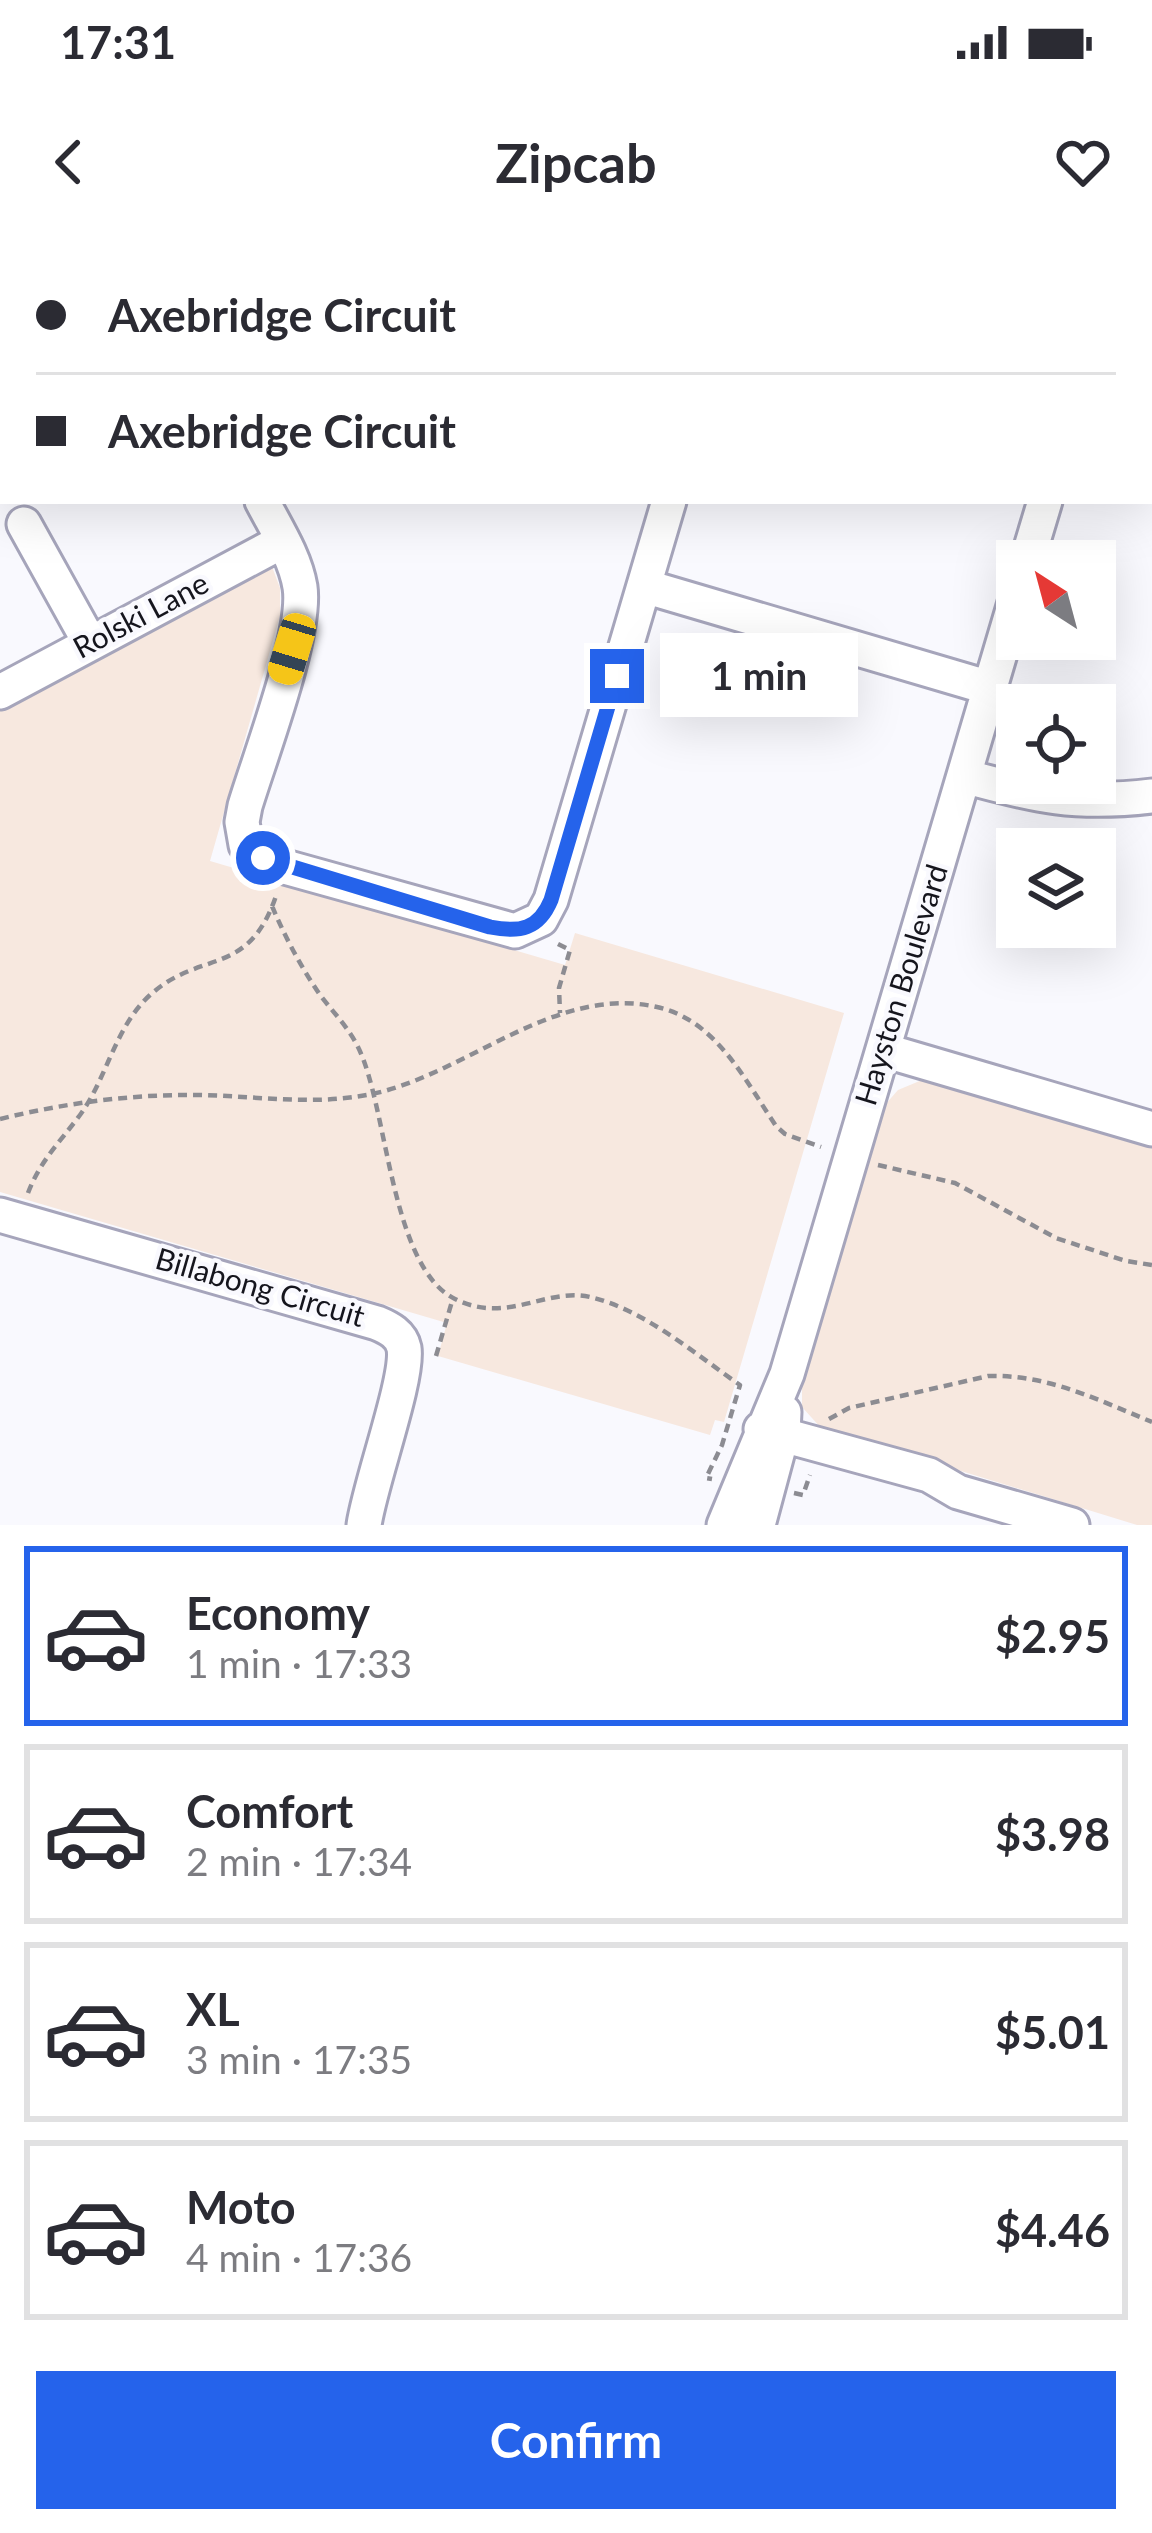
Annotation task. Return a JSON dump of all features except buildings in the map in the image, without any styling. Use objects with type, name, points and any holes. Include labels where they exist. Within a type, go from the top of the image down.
[{"type":"street","points":[[264,504],[299,587],[299,620],[242,822],[246,845],[285,867],[504,930],[523,929],[541,920],[551,900],[668,504]]},
{"type":"street","points":[[1033,540],[1044,504]]},
{"type":"street","points":[[24,524],[90,643]]},
{"type":"street","name":"Rolski Lane","points":[[0,692],[283,541]]},
{"type":"street","points":[[644,586],[990,688]]},
{"type":"street","name":"Hayston Boulevard","points":[[758,1525],[772,1431],[787,1374],[998,660]]},
{"type":"street","points":[[964,776],[1057,800],[1114,802],[1152,796]]},
{"type":"street","points":[[883,1049],[1152,1130]]},
{"type":"street","name":"Billabong Circuit","points":[[11,1217],[377,1323],[398,1336],[404,1353],[400,1378],[364,1525]]},
{"type":"street","points":[[772,1431],[928,1475],[958,1492],[1072,1525]]},
{"type":"street","name":"Hayston Boulevard","points":[[724,1525],[772,1431]]},
{"type":"path","points":[[11,1217],[41,1162],[88,1101],[137,1008],[172,978],[218,963],[246,946],[259,933],[285,867]]},
{"type":"path","points":[[272,906],[311,981],[358,1048],[389,1167],[418,1253],[439,1286],[453,1298],[501,1309],[590,1297],[650,1324],[740,1385]]},
{"type":"path","points":[[541,920],[558,944],[569,950],[559,988],[560,1015]]},
{"type":"path","points":[[0,1119],[88,1101],[201,1095],[298,1101],[373,1094],[433,1074],[560,1015],[634,1004],[682,1015],[705,1030],[776,1126],[801,1141],[955,1183],[1056,1238],[1152,1265]]},
{"type":"path","points":[[828,1419],[849,1408],[988,1376],[1011,1375],[1082,1393],[1152,1422]]},
{"type":"shaded area","points":[[271,564],[280,588],[280,616],[210,861],[565,965],[575,933],[844,1013],[724,1422],[715,1420],[710,1435],[438,1356],[447,1323],[0,1192],[0,706]]},
{"type":"shaded area","points":[[922,1080],[1152,1145],[1152,1525],[1137,1525],[821,1428],[802,1407],[802,1384],[884,1106],[898,1090]]},
{"type":"route","points":[[263,858],[490,927],[514,931],[532,926],[541,920],[551,900],[617,676]]}]
